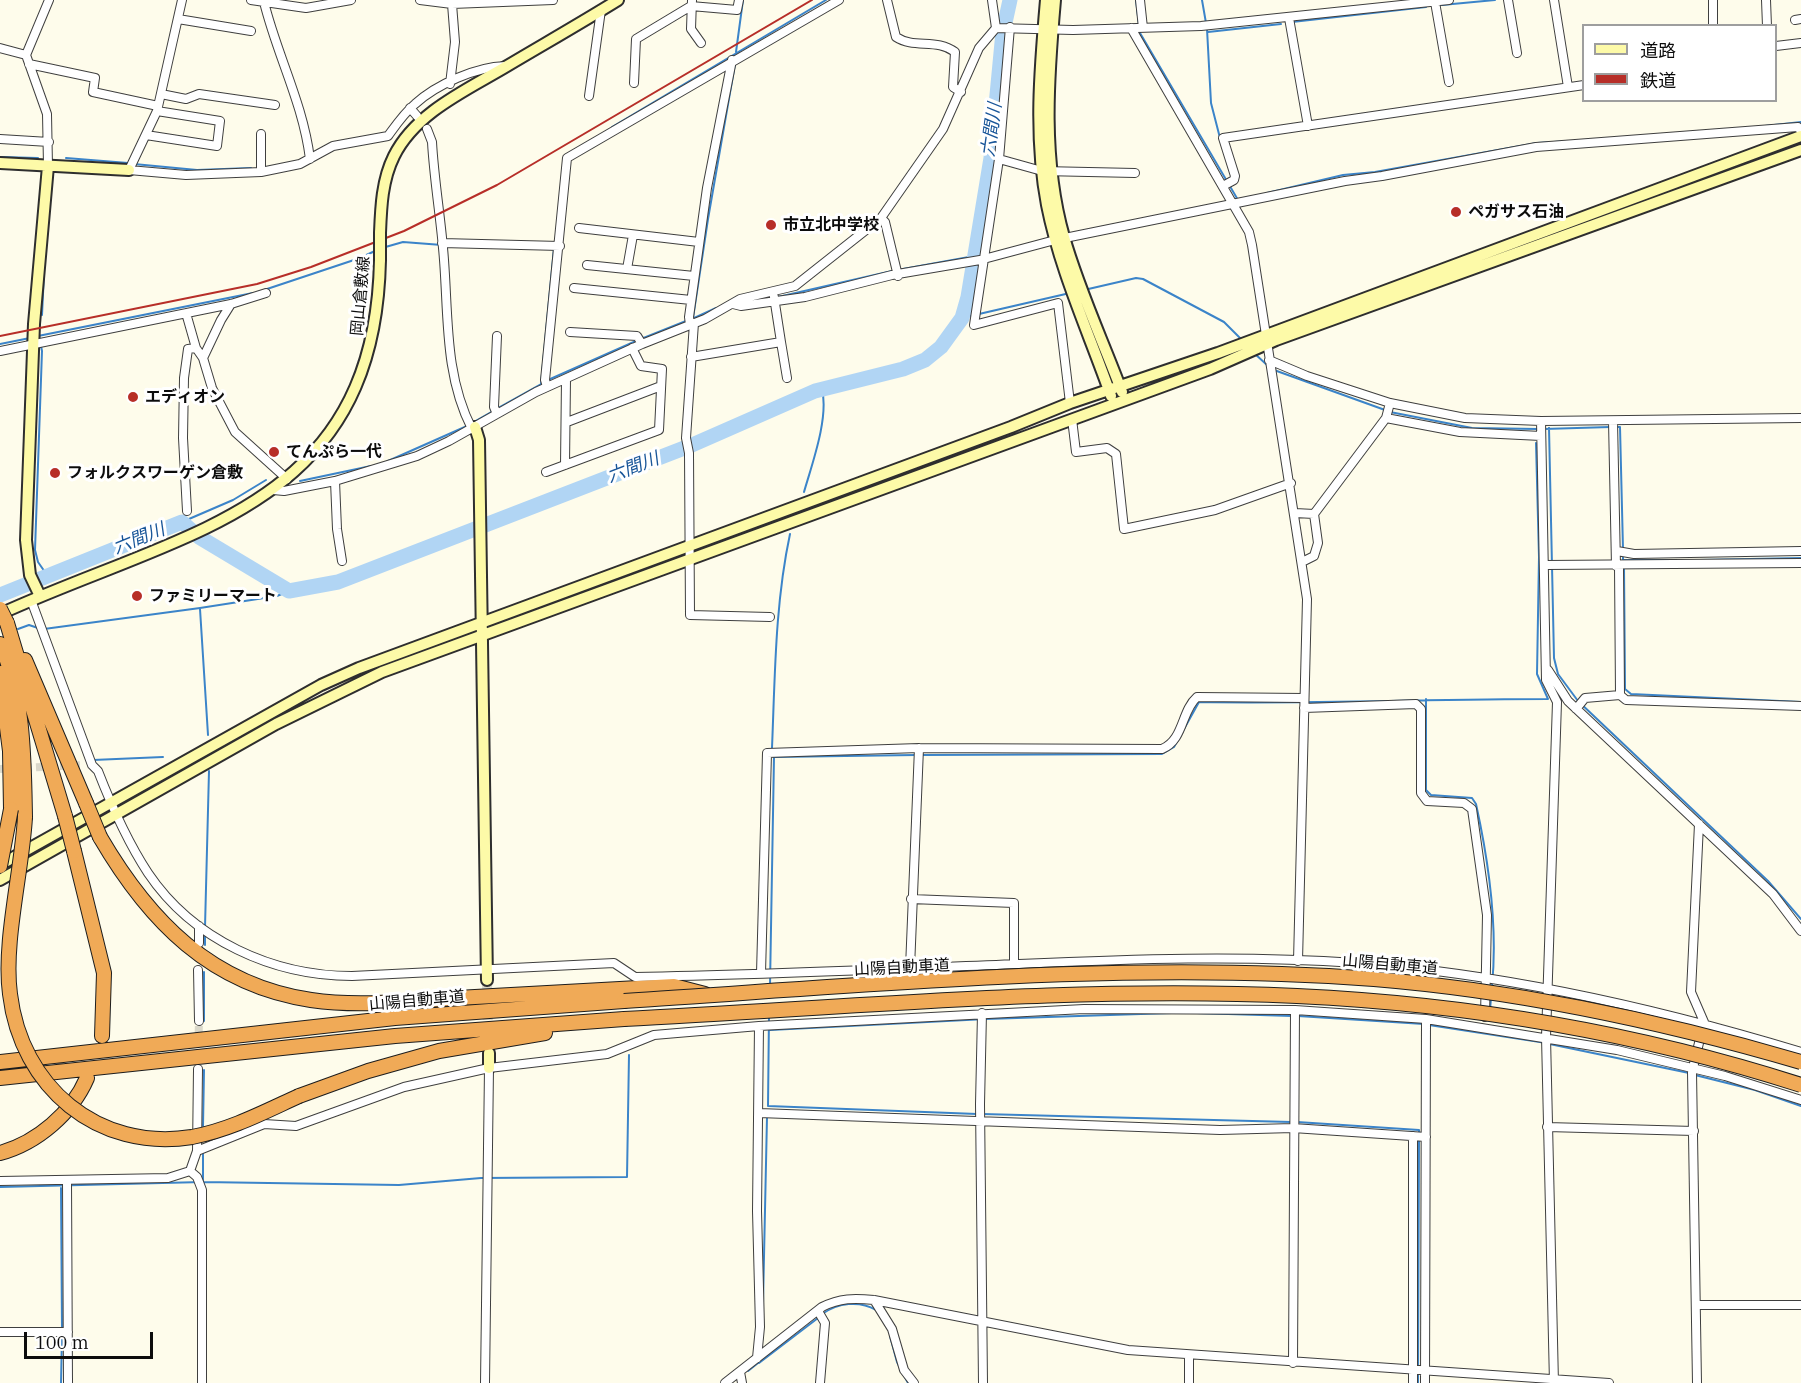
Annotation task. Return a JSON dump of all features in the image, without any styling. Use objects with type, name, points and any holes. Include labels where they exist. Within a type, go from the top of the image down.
[{"type":"highway","points":[[0,609],[65,816],[104,973],[102,1036]]},
{"type":"highway","points":[[3,619],[100,837],[141,899],[189,948],[220,969],[283,994],[312,1000],[368,1003],[623,995]]},
{"type":"highway","points":[[0,644],[16,698],[23,752],[25,817],[11,945],[10,994],[27,1054],[36,1071],[54,1093],[78,1113],[103,1126],[132,1136],[160,1139],[192,1137],[226,1129],[299,1096],[368,1071],[439,1051],[624,1020]]},
{"type":"highway","points":[[0,673],[10,751],[11,809],[0,865]]},
{"type":"highway","name":"山陽自動車道","points":[[0,1062],[623,995],[711,996],[1054,977],[1191,973],[1322,976],[1450,987],[1623,1015],[1716,1037],[1801,1062]]},
{"type":"highway","name":"山陽自動車道","points":[[0,1078],[395,1036],[624,1020],[1055,997],[1180,994],[1307,996],[1446,1008],[1527,1020],[1712,1059],[1801,1085]]},
{"type":"highway","points":[[0,1153],[29,1141],[50,1127],[68,1107],[87,1078]]},
{"type":"street","points":[[49,0],[26,55],[46,107],[49,142],[35,341],[26,540],[30,574],[36,596],[39,624],[90,766],[149,875],[168,898],[203,928],[255,959],[279,967],[318,975],[487,975],[614,963],[635,977],[1150,959],[1354,963],[1547,987],[1704,1022],[1801,1052]]},
{"type":"street","points":[[130,165],[158,109],[183,0]]},
{"type":"street","points":[[251,0],[306,8],[351,0]]},
{"type":"street","points":[[420,0],[452,4],[553,0]]},
{"type":"street","points":[[634,83],[636,39],[691,3],[737,10],[739,0]]},
{"type":"street","points":[[546,384],[567,158],[839,0]]},
{"type":"street","points":[[887,0],[896,37],[910,43],[937,44],[955,52],[953,87],[961,92]]},
{"type":"street","points":[[992,0],[1004,28],[999,159],[981,259],[974,325],[1058,303],[1070,403]]},
{"type":"street","points":[[1046,0],[1048,28]]},
{"type":"street","points":[[1055,0],[1048,28],[1038,126],[1060,239],[1114,404]]},
{"type":"street","points":[[1140,0],[1138,28],[1226,184],[1232,202],[1249,232],[1252,245],[1254,345],[1270,361],[1388,411],[1460,432],[1541,435]]},
{"type":"street","points":[[774,298],[795,286],[881,218],[943,129],[979,48],[1004,28],[1207,26],[1449,0]]},
{"type":"street","points":[[1508,0],[1517,53]]},
{"type":"street","points":[[1554,0],[1569,87]]},
{"type":"street","points":[[1713,0],[1713,24]]},
{"type":"street","points":[[1766,0],[1767,24]]},
{"type":"street","points":[[264,2],[273,39],[294,90],[306,128],[310,159]]},
{"type":"street","points":[[1435,2],[1449,82]]},
{"type":"street","points":[[691,3],[691,29],[701,43]]},
{"type":"street","points":[[450,84],[455,42],[452,4]]},
{"type":"street","points":[[589,96],[608,4]]},
{"type":"street","name":"岡山倉敷線","points":[[3,619],[36,596],[185,536],[230,515],[273,490],[287,479],[327,437],[355,390],[376,324],[384,187],[391,162],[401,144],[415,126],[434,111],[608,4]]},
{"type":"street","points":[[1289,18],[1308,126]]},
{"type":"street","points":[[178,19],[251,31]]},
{"type":"street","points":[[1777,46],[1801,43]]},
{"type":"street","points":[[0,48],[26,55]]},
{"type":"street","points":[[734,59],[699,242],[691,300],[691,357],[686,438],[689,453],[690,615],[770,617]]},
{"type":"street","points":[[29,64],[95,78],[93,92],[158,109],[220,121],[217,146],[146,135]]},
{"type":"street","points":[[0,163],[48,166],[130,165],[186,175],[261,172],[292,166],[333,146],[388,136],[410,108],[431,92],[488,67],[507,66]]},
{"type":"street","points":[[1226,184],[1235,176],[1223,138],[1582,85]]},
{"type":"street","points":[[161,94],[186,99],[199,94],[275,105]]},
{"type":"street","points":[[410,108],[417,116]]},
{"type":"street","points":[[273,490],[284,491],[335,481],[417,456],[546,384],[566,379],[632,348],[640,341],[691,322],[747,297],[774,298],[897,272],[981,259],[1060,239],[1232,202],[1536,147],[1798,127],[1801,131]]},
{"type":"street","points":[[427,129],[432,142],[443,244],[451,366],[455,389],[479,440],[487,975]]},
{"type":"street","points":[[261,134],[261,172]]},
{"type":"street","points":[[0,880],[326,697],[382,672],[1114,404],[1254,345],[1801,136]]},
{"type":"street","points":[[0,139],[49,142]]},
{"type":"street","points":[[0,865],[321,685],[483,621],[1011,428],[1070,403],[1254,345],[1801,150]]},
{"type":"street","points":[[999,159],[1046,171],[1135,173]]},
{"type":"street","points":[[881,218],[885,222],[897,272]]},
{"type":"street","points":[[579,228],[699,242]]},
{"type":"street","points":[[627,269],[633,234]]},
{"type":"street","points":[[443,244],[560,246]]},
{"type":"street","points":[[587,265],[694,276]]},
{"type":"street","points":[[574,288],[691,300]]},
{"type":"street","points":[[1078,292],[1125,399]]},
{"type":"street","points":[[0,351],[35,341],[231,304],[266,293]]},
{"type":"street","points":[[774,298],[787,378]]},
{"type":"street","points":[[203,358],[231,304]]},
{"type":"street","points":[[186,312],[195,348],[203,358],[212,388],[235,432],[287,479]]},
{"type":"street","points":[[570,332],[637,336],[640,341]]},
{"type":"street","points":[[496,411],[497,336]]},
{"type":"street","points":[[691,357],[781,342]]},
{"type":"street","points":[[187,511],[184,378],[188,350],[195,348]]},
{"type":"street","points":[[546,472],[659,430],[662,369],[641,366],[632,348]]},
{"type":"street","points":[[1270,361],[1291,483],[1307,598],[1298,961]]},
{"type":"street","points":[[565,465],[566,379]]},
{"type":"street","points":[[567,422],[661,386]]},
{"type":"street","points":[[1388,411],[1541,423],[1613,425],[1801,418]]},
{"type":"street","points":[[1302,562],[1314,556],[1318,543],[1314,514],[1388,411]]},
{"type":"street","points":[[1072,419],[1076,452],[1107,448],[1116,454],[1124,529],[1215,510],[1291,483]]},
{"type":"street","points":[[1541,423],[1551,565],[1546,680],[1557,702],[1546,1042],[1554,1382]]},
{"type":"street","points":[[1613,425],[1622,551],[1620,695]]},
{"type":"street","points":[[335,481],[337,529],[342,561]]},
{"type":"street","points":[[1295,513],[1314,514]]},
{"type":"street","points":[[1622,551],[1634,554],[1801,551]]},
{"type":"street","points":[[1551,565],[1801,563]]},
{"type":"street","points":[[1548,670],[1558,688],[1579,705],[1773,894],[1801,931]]},
{"type":"street","points":[[1579,705],[1585,698],[1620,695],[1626,700],[1801,706]]},
{"type":"street","points":[[764,973],[765,764],[767,753],[1162,749],[1170,746],[1180,730],[1191,703],[1197,697],[1304,704],[1416,704],[1421,709],[1421,793],[1427,801],[1464,803],[1472,809],[1487,915],[1491,979],[1488,1027]]},
{"type":"street","points":[[910,968],[913,913],[911,899],[919,753]]},
{"type":"street","points":[[1697,1383],[1692,1072],[1704,1022],[1692,992],[1699,824]]},
{"type":"street","points":[[911,899],[1014,903],[1014,964]]},
{"type":"street","points":[[199,943],[203,928]]},
{"type":"street","points":[[198,970],[199,1021]]},
{"type":"street","points":[[197,1150],[264,1124],[296,1126],[404,1088],[489,1068],[608,1054],[654,1035],[774,1025],[1162,1008],[1488,1027],[1546,1042],[1692,1072],[1801,1100]]},
{"type":"street","points":[[1293,1363],[1294,1014]]},
{"type":"street","points":[[982,1017],[983,1383]]},
{"type":"street","points":[[1413,1383],[1419,1371],[1419,1136],[1426,1023]]},
{"type":"street","points":[[757,1358],[760,1327],[757,1212],[765,1113],[762,1026]]},
{"type":"street","points":[[485,1383],[489,1053]]},
{"type":"street","points":[[0,1181],[67,1185],[184,1175],[190,1171],[197,1150],[198,1069]]},
{"type":"street","points":[[765,1113],[982,1117],[1220,1130],[1293,1124],[1419,1136]]},
{"type":"street","points":[[1547,1127],[1694,1131]]},
{"type":"street","points":[[1419,1136],[1419,1371],[1425,1383]]},
{"type":"street","points":[[190,1171],[202,1190],[202,1383]]},
{"type":"street","points":[[67,1185],[64,1332],[68,1383]]},
{"type":"street","points":[[725,1383],[836,1300],[874,1300],[1128,1350],[1554,1382],[1609,1383]]},
{"type":"street","points":[[874,1300],[892,1329],[904,1370],[914,1383]]},
{"type":"street","points":[[1696,1305],[1801,1305]]},
{"type":"street","points":[[820,1314],[825,1323],[820,1383]]},
{"type":"street","points":[[0,1332],[64,1332]]},
{"type":"street","points":[[1189,1355],[1189,1383]]},
{"type":"street","points":[[740,1372],[742,1383]]},
{"type":"waterway","points":[[736,52],[743,0]]},
{"type":"waterway","points":[[612,127],[826,0]]},
{"type":"waterway","name":"六間川","points":[[0,595],[182,522],[199,537],[289,591],[338,582],[692,445],[815,391],[903,369],[925,360],[941,347],[962,318],[968,297],[991,158],[1003,32],[1010,0]]},
{"type":"waterway","points":[[1136,0],[1140,33],[1238,200]]},
{"type":"waterway","points":[[1202,0],[1206,23]]},
{"type":"waterway","points":[[1442,5],[1495,0]]},
{"type":"waterway","points":[[1292,22],[1426,7]]},
{"type":"waterway","points":[[1208,32],[1281,24]]},
{"type":"waterway","points":[[1207,29],[1211,103],[1220,138]]},
{"type":"waterway","points":[[693,318],[735,64]]},
{"type":"waterway","points":[[1765,126],[1801,122]]},
{"type":"waterway","points":[[1267,193],[1343,175],[1375,172],[1537,143],[1571,141]]},
{"type":"waterway","points":[[0,157],[38,158]]},
{"type":"waterway","points":[[66,158],[128,163]]},
{"type":"waterway","points":[[134,164],[197,170],[251,168]]},
{"type":"waterway","points":[[382,248],[403,242],[442,245]]},
{"type":"waterway","points":[[541,384],[554,248]]},
{"type":"waterway","points":[[264,290],[360,258],[377,250]]},
{"type":"waterway","points":[[778,297],[892,271],[980,255]]},
{"type":"waterway","points":[[42,315],[44,273]]},
{"type":"waterway","points":[[1084,290],[1136,278],[1143,279],[1224,322],[1242,340]]},
{"type":"waterway","points":[[38,336],[253,293]]},
{"type":"waterway","points":[[979,314],[1070,293]]},
{"type":"waterway","points":[[692,319],[716,308]]},
{"type":"waterway","points":[[962,318],[973,315]]},
{"type":"waterway","points":[[641,339],[686,321]]},
{"type":"waterway","points":[[39,336],[42,351],[35,550],[38,562],[47,575]]},
{"type":"waterway","points":[[0,344],[30,338]]},
{"type":"waterway","points":[[548,380],[636,341]]},
{"type":"waterway","points":[[1254,353],[1267,365]]},
{"type":"waterway","points":[[1274,370],[1385,410]]},
{"type":"waterway","points":[[498,408],[543,383]]},
{"type":"waterway","points":[[804,492],[821,427],[824,401],[822,389]]},
{"type":"waterway","points":[[472,423],[493,411]]},
{"type":"waterway","points":[[1390,412],[1472,428],[1538,429]]},
{"type":"waterway","points":[[388,461],[467,426]]},
{"type":"waterway","points":[[1544,429],[1610,427]]},
{"type":"waterway","points":[[1616,427],[1620,427],[1623,549]]},
{"type":"waterway","points":[[1549,428],[1554,658],[1558,674],[1578,701],[1768,881],[1801,919]]},
{"type":"waterway","points":[[921,755],[1162,754],[1174,747],[1199,702],[1548,699],[1537,674],[1539,557],[1536,443]]},
{"type":"waterway","points":[[300,481],[371,466]]},
{"type":"waterway","points":[[182,522],[233,500],[266,480]]},
{"type":"waterway","points":[[770,985],[775,667],[781,587],[790,534]]},
{"type":"waterway","points":[[1623,555],[1623,560],[1684,560]]},
{"type":"waterway","points":[[1699,560],[1801,558]]},
{"type":"waterway","points":[[1624,567],[1625,689],[1631,694],[1801,702]]},
{"type":"waterway","points":[[44,629],[200,608],[277,596],[289,591]]},
{"type":"waterway","points":[[200,609],[208,735]]},
{"type":"waterway","points":[[18,629],[29,625],[38,628]]},
{"type":"waterway","points":[[1426,699],[1426,790],[1431,795],[1472,798],[1476,804],[1491,895],[1494,941],[1492,986]]},
{"type":"waterway","points":[[774,757],[916,755]]},
{"type":"waterway","points":[[93,760],[163,757]]},
{"type":"waterway","points":[[205,927],[209,771]]},
{"type":"waterway","points":[[205,933],[205,945]]},
{"type":"waterway","points":[[204,972],[204,1021]]},
{"type":"waterway","points":[[1490,1010],[1491,998]]},
{"type":"waterway","points":[[770,1030],[986,1019],[1172,1013]]},
{"type":"waterway","points":[[1196,1013],[1292,1016]]},
{"type":"waterway","points":[[769,1015],[768,1106],[977,1114]]},
{"type":"waterway","points":[[1298,1016],[1424,1024]]},
{"type":"waterway","points":[[1429,1025],[1540,1042],[1689,1073]]},
{"type":"waterway","points":[[0,1187],[203,1182],[399,1185],[481,1178],[627,1177],[629,1055]]},
{"type":"waterway","points":[[203,1126],[204,1070]]},
{"type":"waterway","points":[[1695,1075],[1755,1090],[1801,1106]]},
{"type":"waterway","points":[[982,1114],[1291,1122]]},
{"type":"waterway","points":[[763,1303],[767,1117]]},
{"type":"waterway","points":[[1297,1122],[1419,1130],[1419,1134]]},
{"type":"waterway","points":[[1418,1383],[1419,1140]]},
{"type":"waterway","points":[[203,1154],[203,1182]]},
{"type":"waterway","points":[[61,1188],[62,1329]]},
{"type":"waterway","points":[[822,1314],[835,1307],[849,1304],[863,1305],[876,1310]]},
{"type":"waterway","points":[[759,1363],[818,1318]]},
{"type":"waterway","points":[[762,1342],[763,1324]]},
{"type":"waterway","points":[[61,1383],[62,1335]]},
{"type":"waterway","points":[[890,1336],[897,1362],[908,1383]]},
{"type":"waterway","points":[[748,1371],[758,1363]]},
{"type":"tunnel","points":[[0,769],[83,765]]},
{"type":"tunnel","points":[[487,980],[488,1037]]},
{"type":"tunnel","points":[[198,1058],[199,1021]]},
{"type":"railway","points":[[0,336],[257,284],[311,267],[404,231],[497,185],[812,0]]},
{"type":"place","name":"ペガサス石油","points":[[1456,212]]},
{"type":"place","name":"市立北中学校","points":[[771,225]]},
{"type":"place","name":"エディオン","points":[[133,397]]},
{"type":"place","name":"てんぷら一代","points":[[274,452]]},
{"type":"place","name":"フォルクスワーゲン倉敷","points":[[55,473]]},
{"type":"place","name":"ファミリーマート","points":[[137,596]]}]
